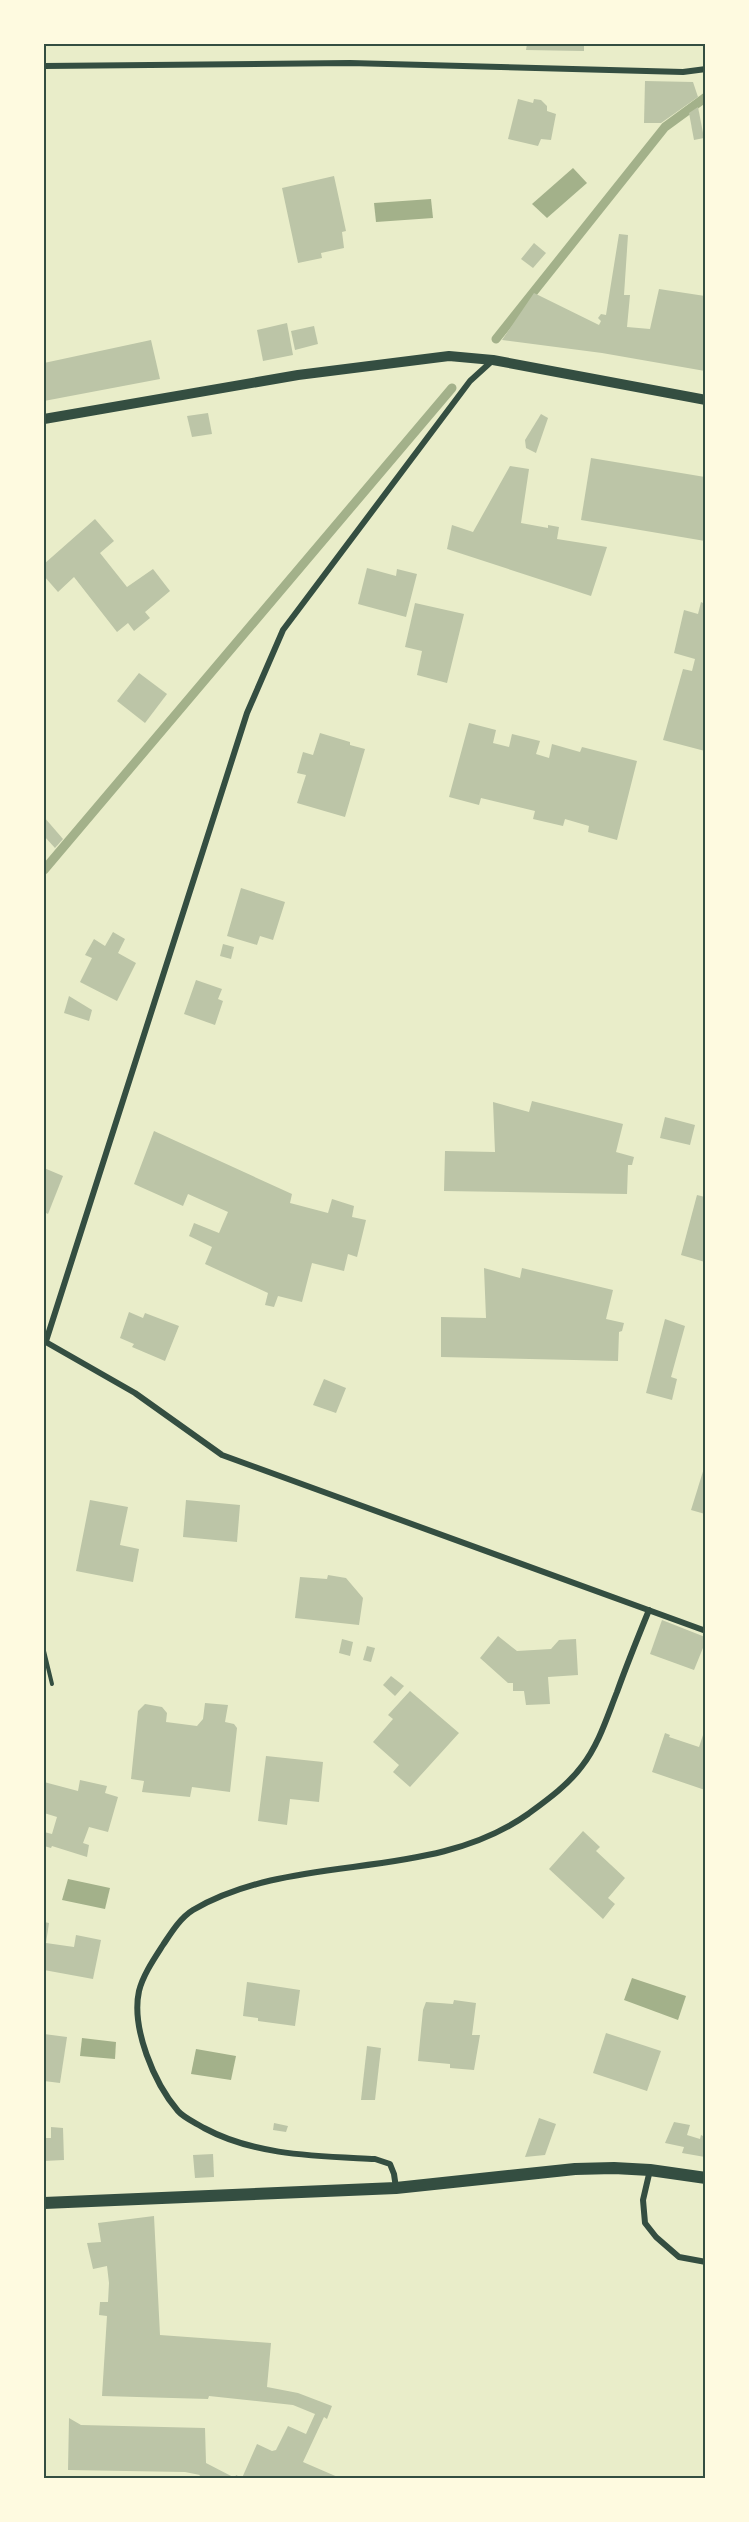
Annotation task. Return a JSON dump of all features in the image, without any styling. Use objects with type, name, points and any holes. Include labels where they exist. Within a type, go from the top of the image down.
[{"type":"main road","points":[[44,2203],[396,2188],[575,2169],[650,2170],[705,2178]]},
{"type":"street","points":[[44,66],[350,63],[683,72],[705,69]]},
{"type":"street","points":[[44,419],[333,371],[449,356],[493,360],[705,400]]},
{"type":"street","points":[[493,360],[470,381],[283,630],[247,713],[45,1341],[135,1394],[222,1455],[705,1631]]},
{"type":"street","points":[[396,2188],[390,2164],[271,2151],[230,2140],[180,2113],[163,2090],[143,2042],[139,1991],[148,1970],[176,1926],[191,1911],[227,1893],[267,1882],[341,1868],[418,1858],[458,1849],[501,1830],[526,1815],[568,1782],[583,1765],[599,1739],[649,1610]]},
{"type":"street","points":[[650,2170],[643,2200],[645,2223],[656,2237],[679,2257],[705,2262]]},
{"type":"path","points":[[44,1651],[52,1684]]},
{"type":"shaded area","points":[[573,168],[587,183],[547,218],[532,204]]},
{"type":"shaded area","points":[[431,199],[433,218],[376,222],[374,203]]},
{"type":"shaded area","points":[[68,1879],[110,1888],[105,1909],[62,1900]]},
{"type":"shaded area","points":[[632,1978],[686,1996],[678,2020],[624,2000]]},
{"type":"shaded area","points":[[82,2038],[116,2042],[115,2059],[80,2056]]},
{"type":"shaded area","points":[[196,2049],[236,2056],[231,2080],[191,2074]]},
{"type":"building","points":[[370,44],[444,44],[444,46],[370,46]]},
{"type":"building","points":[[527,44],[584,44],[584,51],[526,50]]},
{"type":"building","points":[[645,81],[693,82],[698,97],[661,123],[644,123]]},
{"type":"building","points":[[518,99],[533,103],[534,99],[541,100],[547,106],[547,111],[556,114],[551,140],[541,139],[538,146],[508,139]]},
{"type":"building","points":[[698,107],[704,138],[694,140],[689,113]]},
{"type":"building","points":[[334,176],[346,231],[342,232],[344,248],[321,253],[322,258],[298,263],[282,188]]},
{"type":"building","points":[[619,234],[628,235],[624,295],[630,295],[627,327],[650,329],[659,289],[705,296],[705,371],[602,353],[502,340],[534,293],[599,325],[601,321],[598,318],[601,314],[606,315]]},
{"type":"building","points":[[534,243],[546,253],[533,268],[521,259]]},
{"type":"building","points":[[287,323],[293,355],[263,361],[257,330]]},
{"type":"building","points":[[314,326],[318,344],[295,350],[291,331]]},
{"type":"building","points":[[151,340],[160,379],[44,401],[44,363]]},
{"type":"building","points":[[208,413],[212,434],[192,437],[187,416]]},
{"type":"building","points":[[541,414],[548,418],[536,453],[526,448],[525,440]]},
{"type":"building","points":[[591,458],[705,477],[705,541],[581,520]]},
{"type":"building","points":[[510,466],[529,469],[521,523],[548,528],[548,525],[559,527],[557,539],[607,547],[591,596],[447,549],[452,525],[473,532]]},
{"type":"building","points":[[95,519],[114,541],[100,553],[127,587],[153,569],[170,591],[145,612],[150,618],[134,631],[128,623],[117,632],[74,577],[58,592],[44,576],[44,564]]},
{"type":"building","points":[[367,568],[396,576],[397,569],[417,574],[406,617],[358,604]]},
{"type":"building","points":[[701,602],[705,604],[705,751],[663,740],[683,669],[692,671],[695,659],[674,653],[684,610],[698,614]]},
{"type":"building","points":[[415,603],[464,614],[447,683],[417,675],[422,651],[405,647]]},
{"type":"building","points":[[139,673],[167,694],[145,723],[117,701]]},
{"type":"building","points":[[469,723],[496,730],[493,743],[509,747],[512,734],[540,741],[536,754],[549,758],[552,744],[580,752],[582,747],[637,761],[617,840],[588,832],[589,826],[565,819],[563,826],[533,819],[535,811],[481,798],[479,805],[449,797]]},
{"type":"building","points":[[320,733],[365,749],[345,817],[297,803],[306,775],[297,773],[303,752],[313,755]]},
{"type":"building","points":[[44,817],[63,839],[55,848],[44,836]]},
{"type":"building","points":[[241,888],[285,902],[273,940],[260,936],[257,945],[227,936]]},
{"type":"building","points":[[113,932],[125,939],[118,953],[136,963],[117,1001],[80,982],[92,958],[85,955],[94,939],[105,946]]},
{"type":"building","points":[[223,944],[234,947],[231,959],[220,956]]},
{"type":"building","points":[[196,980],[222,989],[218,999],[223,1001],[215,1025],[184,1014]]},
{"type":"building","points":[[69,996],[92,1010],[89,1021],[64,1013]]},
{"type":"building","points":[[532,1101],[623,1124],[616,1152],[634,1157],[632,1165],[628,1165],[627,1194],[444,1191],[445,1151],[495,1152],[493,1102],[529,1112]]},
{"type":"building","points":[[665,1117],[695,1125],[690,1145],[660,1138]]},
{"type":"building","points":[[154,1131],[292,1194],[290,1203],[328,1213],[332,1199],[354,1206],[352,1217],[366,1220],[357,1257],[348,1254],[344,1271],[312,1263],[302,1302],[278,1296],[274,1307],[265,1305],[268,1293],[205,1264],[212,1247],[189,1236],[194,1223],[219,1233],[228,1212],[188,1194],[183,1206],[134,1184]]},
{"type":"building","points":[[44,1168],[63,1176],[48,1214],[44,1212]]},
{"type":"building","points":[[697,1195],[705,1197],[705,1262],[681,1255]]},
{"type":"building","points":[[484,1268],[520,1278],[522,1268],[613,1290],[606,1319],[624,1323],[622,1331],[619,1332],[618,1361],[441,1357],[441,1317],[486,1318]]},
{"type":"building","points":[[129,1312],[143,1318],[145,1313],[179,1326],[165,1361],[132,1347],[134,1344],[120,1338]]},
{"type":"building","points":[[665,1319],[685,1326],[671,1377],[677,1379],[672,1400],[646,1393]]},
{"type":"building","points":[[324,1379],[346,1388],[336,1413],[313,1405]]},
{"type":"building","points":[[705,1465],[705,1514],[691,1510]]},
{"type":"building","points":[[90,1500],[128,1507],[120,1545],[139,1549],[133,1582],[76,1571]]},
{"type":"building","points":[[186,1500],[240,1505],[237,1542],[183,1537]]},
{"type":"building","points":[[328,1575],[346,1578],[363,1598],[359,1625],[295,1618],[300,1577],[327,1579]]},
{"type":"building","points":[[662,1620],[705,1637],[705,1643],[694,1670],[650,1654]]},
{"type":"building","points":[[498,1636],[517,1651],[551,1649],[559,1640],[576,1639],[578,1675],[548,1677],[550,1704],[526,1705],[524,1691],[513,1691],[513,1683],[508,1683],[480,1658]]},
{"type":"building","points":[[342,1639],[353,1642],[350,1656],[339,1653]]},
{"type":"building","points":[[367,1646],[375,1648],[371,1662],[363,1660]]},
{"type":"building","points":[[391,1676],[404,1686],[395,1696],[383,1685]]},
{"type":"building","points":[[410,1691],[459,1733],[410,1787],[393,1772],[399,1765],[373,1742],[393,1719],[388,1715]]},
{"type":"building","points":[[205,1703],[228,1705],[225,1722],[234,1724],[237,1728],[230,1792],[192,1787],[190,1797],[142,1792],[144,1781],[131,1779],[138,1711],[145,1704],[162,1707],[167,1713],[166,1722],[197,1726],[203,1719]]},
{"type":"building","points":[[705,1729],[705,1790],[652,1772],[665,1733],[670,1735],[669,1737],[699,1747]]},
{"type":"building","points":[[266,1756],[323,1762],[319,1802],[290,1799],[287,1825],[258,1821]]},
{"type":"building","points":[[80,1780],[107,1786],[105,1793],[118,1797],[108,1832],[89,1827],[83,1843],[89,1845],[87,1857],[52,1846],[51,1848],[44,1846],[44,1832],[52,1834],[57,1817],[44,1813],[44,1782],[78,1791]]},
{"type":"building","points":[[583,1831],[600,1847],[596,1851],[625,1878],[608,1898],[615,1904],[603,1919],[549,1869]]},
{"type":"building","points":[[44,1922],[49,1923],[46,1943],[74,1947],[76,1935],[101,1940],[93,1979],[44,1970]]},
{"type":"building","points":[[247,1982],[300,1990],[295,2026],[258,2021],[258,2018],[243,2016]]},
{"type":"building","points":[[454,2000],[476,2003],[472,2035],[480,2035],[474,2070],[450,2068],[450,2064],[418,2061],[423,2010],[426,2002],[453,2004]]},
{"type":"building","points":[[606,2033],[661,2051],[647,2091],[593,2073]]},
{"type":"building","points":[[44,2034],[67,2037],[60,2083],[44,2081]]},
{"type":"building","points":[[367,2046],[381,2048],[375,2100],[361,2100]]},
{"type":"building","points":[[539,2118],[556,2124],[545,2155],[525,2157]]},
{"type":"building","points":[[674,2122],[690,2125],[687,2135],[700,2139],[701,2135],[705,2137],[705,2157],[682,2153],[684,2147],[665,2143]]},
{"type":"building","points":[[274,2123],[288,2126],[286,2132],[273,2130]]},
{"type":"building","points":[[51,2127],[63,2128],[64,2160],[44,2161],[44,2138],[51,2138]]},
{"type":"building","points":[[213,2154],[214,2177],[195,2178],[193,2155]]},
{"type":"building","points":[[154,2216],[160,2335],[271,2343],[267,2387],[298,2393],[332,2406],[327,2419],[324,2417],[303,2462],[340,2478],[242,2478],[257,2444],[272,2451],[276,2450],[288,2426],[306,2434],[315,2414],[293,2405],[209,2396],[208,2399],[102,2396],[107,2316],[99,2315],[100,2302],[108,2302],[109,2283],[107,2266],[93,2269],[87,2243],[101,2242],[98,2223]]},
{"type":"building","points":[[69,2418],[81,2425],[205,2428],[206,2463],[235,2478],[198,2478],[200,2475],[185,2472],[68,2470]]},
{"type":"waterway","points":[[496,339],[665,127],[706,97]]},
{"type":"waterway","points":[[44,870],[452,388]]}]
